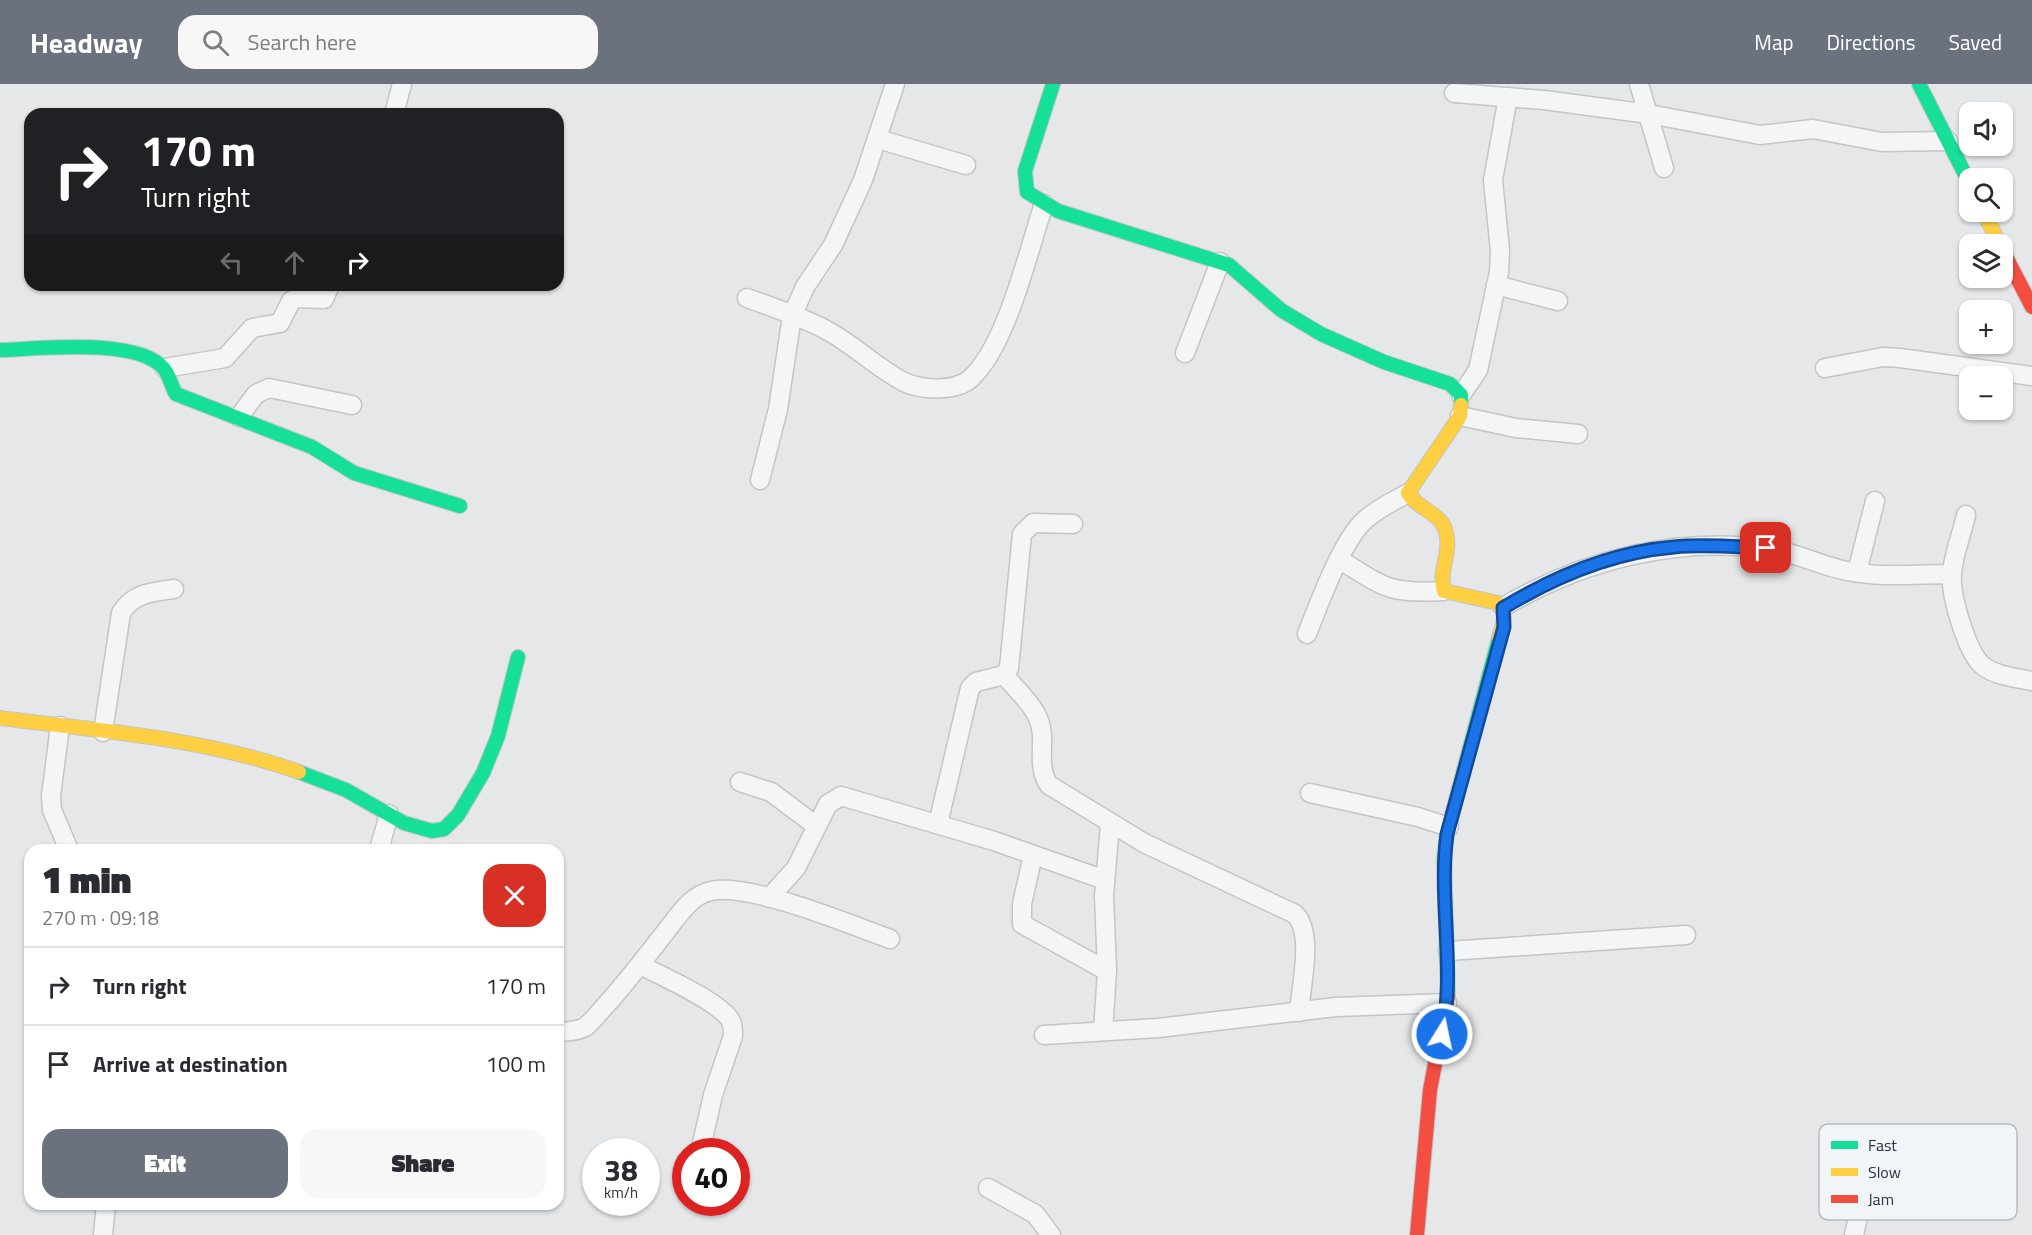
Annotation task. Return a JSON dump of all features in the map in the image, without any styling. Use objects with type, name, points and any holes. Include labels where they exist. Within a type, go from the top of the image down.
[{"type":"street","points":[[396,108],[402,84]]},
{"type":"street","points":[[760,480],[776,418],[792,315],[805,287],[833,245],[863,180],[895,84]]},
{"type":"street","points":[[1053,84],[1025,171],[1027,192],[1044,204],[1093,224],[1220,262],[1243,273],[1282,310],[1342,346],[1450,384],[1461,395]]},
{"type":"street","points":[[1639,84],[1664,168]]},
{"type":"street","points":[[1918,84],[1962,168]]},
{"type":"street","points":[[1454,93],[1508,97],[1649,114],[1760,135],[1813,129],[1882,142],[1948,141]]},
{"type":"street","points":[[1308,634],[1340,560],[1364,521],[1408,493],[1460,416],[1461,395],[1478,370],[1496,285],[1500,251],[1493,180],[1508,97]]},
{"type":"street","points":[[878,139],[966,165]]},
{"type":"street","points":[[747,298],[828,331],[905,382],[934,388],[968,381],[981,366],[993,346],[1017,285],[1044,204]]},
{"type":"street","points":[[1185,353],[1220,262]]},
{"type":"street","points":[[2013,270],[2032,307]]},
{"type":"street","points":[[1496,285],[1558,301]]},
{"type":"street","points":[[165,368],[225,358],[252,328],[280,323],[293,299],[324,299],[327,291]]},
{"type":"street","points":[[0,350],[131,350],[149,356],[165,368],[171,388],[176,394],[312,447],[354,473],[460,506]]},
{"type":"street","points":[[1825,368],[1883,357],[2032,376]]},
{"type":"street","points":[[239,417],[256,394],[269,388],[352,405]]},
{"type":"street","points":[[1460,416],[1516,428],[1578,434]]},
{"type":"street","points":[[1408,493],[1411,499],[1445,527],[1447,538],[1441,579],[1444,591]]},
{"type":"street","points":[[1857,572],[1875,501]]},
{"type":"street","points":[[1966,515],[1952,574],[1956,607],[1976,658],[1984,667],[1996,672],[2032,681]]},
{"type":"street","points":[[1004,675],[1011,656],[1022,534],[1033,524],[1073,524]]},
{"type":"street","points":[[1503,608],[1553,580],[1640,553],[1675,547],[1766,548],[1857,572],[1952,574]]},
{"type":"street","points":[[1340,560],[1394,590],[1409,593],[1444,591],[1485,598],[1503,608]]},
{"type":"street","points":[[103,732],[121,613],[128,601],[142,594],[174,589]]},
{"type":"street","points":[[1417,1235],[1430,1090],[1447,1004],[1448,951],[1444,860],[1449,827],[1504,627],[1503,608]]},
{"type":"street","points":[[0,718],[216,751],[283,767],[345,788],[422,831],[446,828],[473,795],[498,741],[518,657]]},
{"type":"street","points":[[938,824],[970,688],[976,682],[1004,675]]},
{"type":"street","points":[[1004,675],[1038,717],[1041,730],[1040,763],[1043,776],[1049,785],[1110,824],[1295,914],[1302,921],[1305,939],[1299,1012]]},
{"type":"street","points":[[60,726],[51,796],[52,810],[66,844]]},
{"type":"street","points":[[740,782],[771,792],[815,825]]},
{"type":"street","points":[[1310,793],[1418,817],[1449,827]]},
{"type":"street","points":[[769,898],[796,868],[815,825],[828,804],[841,795],[938,824],[1105,880]]},
{"type":"street","points":[[382,844],[389,814]]},
{"type":"street","points":[[1103,1031],[1107,971],[1105,880],[1110,824]]},
{"type":"street","points":[[1033,855],[1022,904],[1022,924],[1107,971]]},
{"type":"street","points":[[564,1031],[574,1031],[591,1022],[694,898],[709,891],[723,889],[769,898],[890,939]]},
{"type":"street","points":[[1448,951],[1686,935]]},
{"type":"street","points":[[640,964],[710,1003],[729,1017],[733,1026],[733,1036],[713,1095],[703,1138]]},
{"type":"street","points":[[1044,1035],[1158,1028],[1336,1007],[1447,1004]]},
{"type":"street","points":[[988,1188],[1035,1214],[1051,1235]]},
{"type":"street","points":[[103,1235],[105,1210]]},
{"type":"street","points":[[1854,1235],[1857,1220]]},
{"type":"traffic: fast","points":[[1053,84],[1025,171],[1027,192],[1058,211],[1229,265],[1281,310],[1321,334],[1384,362],[1450,384],[1461,395],[1461,405]]},
{"type":"traffic: fast","points":[[1919,84],[1962,168]]},
{"type":"traffic: fast","points":[[0,350],[87,347],[133,352],[151,359],[164,369],[176,394],[312,447],[354,473],[460,506]]},
{"type":"traffic: fast","points":[[1448,996],[1444,859],[1447,834],[1499,638]]},
{"type":"traffic: fast","points":[[299,772],[346,790],[404,823],[432,831],[444,829],[458,815],[483,773],[498,736],[518,657]]},
{"type":"traffic: slow","points":[[1988,222],[1995,234]]},
{"type":"traffic: slow","points":[[1461,405],[1460,416],[1408,493],[1417,503],[1438,518],[1445,529],[1447,545],[1443,575],[1444,591],[1498,603],[1504,615],[1499,638]]},
{"type":"traffic: slow","points":[[0,718],[189,743],[263,760],[299,772]]},
{"type":"traffic: jam","points":[[2013,270],[2032,307]]},
{"type":"traffic: jam","points":[[1417,1235],[1430,1090],[1448,996]]},
{"type":"route","points":[[1442,1034],[1449,984],[1444,860],[1447,834],[1504,627],[1503,608],[1553,580],[1640,553],[1675,547],[1766,548]]}]
